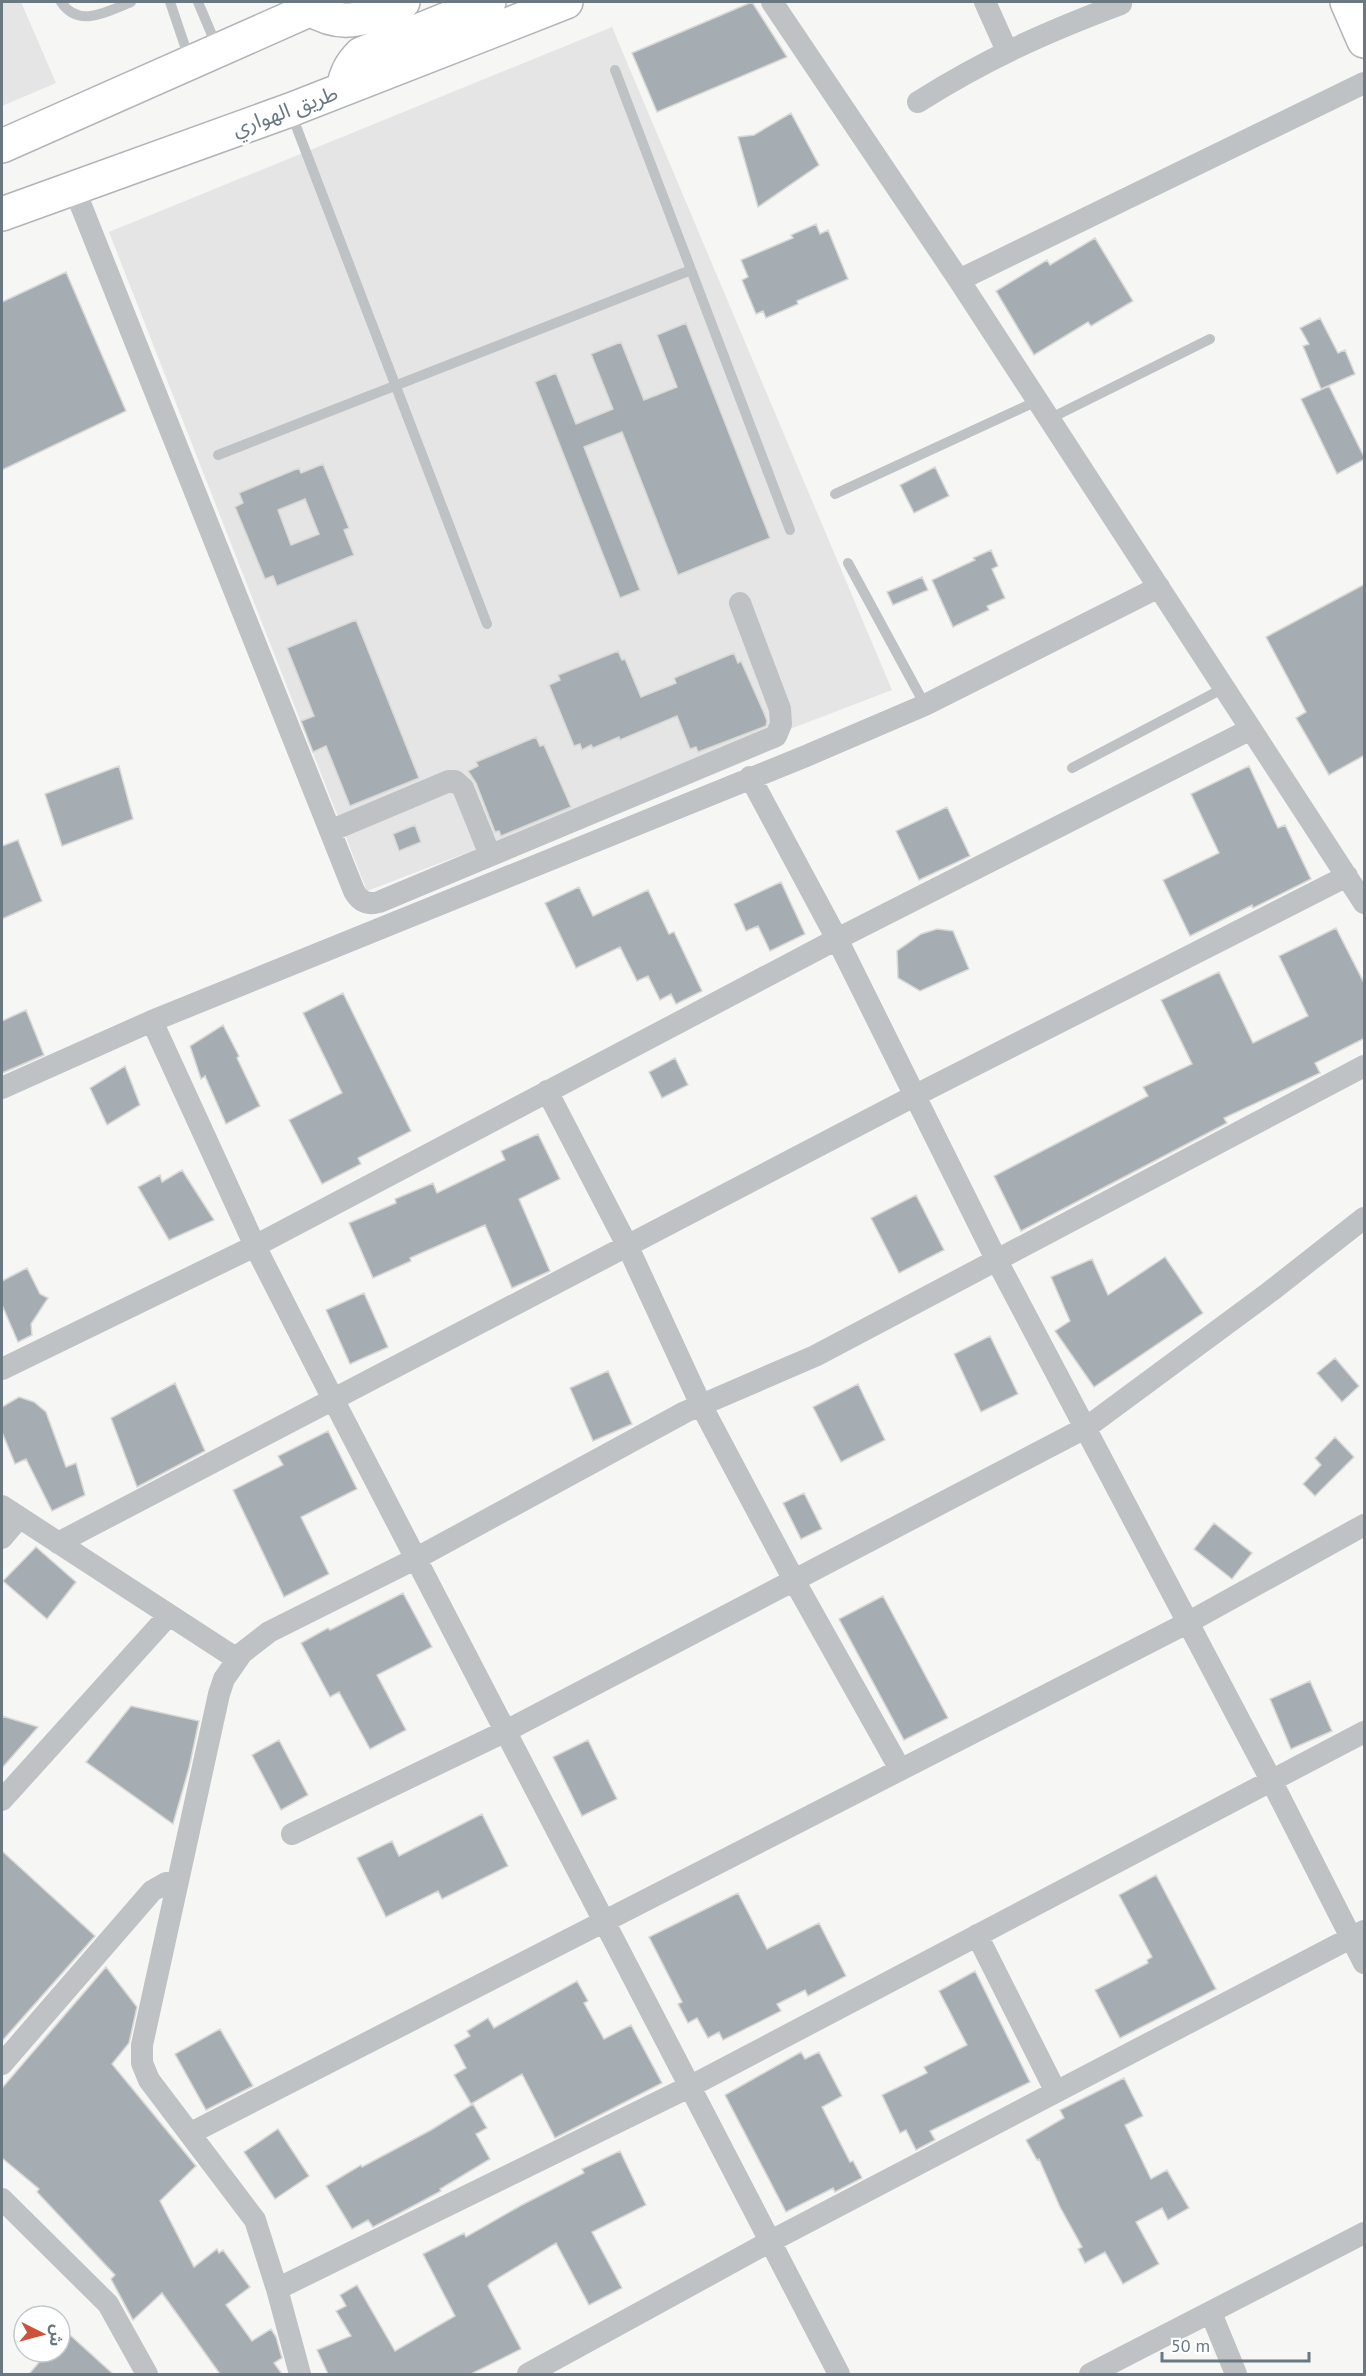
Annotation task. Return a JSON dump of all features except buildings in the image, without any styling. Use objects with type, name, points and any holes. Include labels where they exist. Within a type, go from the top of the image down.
[{"type":"main road","points":[[2,146],[319,5],[323,17],[336,21],[351,21],[403,2]]},
{"type":"main road","points":[[343,89],[345,76],[351,64],[362,54],[489,2]]},
{"type":"main road","name":"طريق الهواري","points":[[2,214],[290,110],[566,2]]},
{"type":"main road","points":[[1347,2],[1365,41]]},
{"type":"street","points":[[772,2],[959,280],[1365,903]]},
{"type":"street","points":[[985,2],[1007,51]]},
{"type":"street","points":[[918,102],[1037,36],[1120,4]]},
{"type":"street","points":[[959,280],[1365,83]]},
{"type":"street","points":[[74,188],[357,897],[368,903],[379,902],[776,736],[781,724],[780,708],[741,603]]},
{"type":"street","points":[[2,1088],[152,1021],[806,756],[925,705],[1159,587]]},
{"type":"street","points":[[2,1369],[255,1246],[837,939],[1251,729]]},
{"type":"street","points":[[750,777],[837,939],[996,1259],[1087,1427],[1271,1780],[1358,1934],[1365,1963]]},
{"type":"street","points":[[330,831],[448,781],[455,781],[464,788],[490,855]]},
{"type":"street","points":[[58,1543],[916,1095],[1347,876]]},
{"type":"street","points":[[152,1021],[255,1246],[333,1400],[839,2374]]},
{"type":"street","points":[[300,2374],[255,2220],[149,2080],[142,2054],[219,1694],[224,1679],[237,1659],[250,1644],[269,1632],[415,1559],[651,1429],[815,1356],[1365,1066]]},
{"type":"street","points":[[547,1091],[628,1247],[701,1405],[795,1582],[900,1769]]},
{"type":"street","points":[[292,1834],[504,1732],[795,1582],[1087,1427],[1271,1291],[1365,1218]]},
{"type":"street","points":[[2,1538],[10,1512],[237,1659]]},
{"type":"street","points":[[191,2133],[1189,1622],[1365,1525]]},
{"type":"street","points":[[2,1800],[169,1615]]},
{"type":"street","points":[[277,2289],[691,2086],[1365,1732]]},
{"type":"street","points":[[2,2064],[152,1891],[166,1883],[178,1881]]},
{"type":"street","points":[[528,2374],[771,2241],[1358,1934]]},
{"type":"street","points":[[976,1935],[1056,2092]]},
{"type":"street","points":[[2,2199],[108,2304],[147,2374]]},
{"type":"street","points":[[1090,2374],[1365,2233]]},
{"type":"street","points":[[1211,2313],[1236,2374]]},
{"type":"lane","points":[[61,2],[72,14],[87,18],[131,2]]},
{"type":"lane","points":[[170,2],[204,56]]},
{"type":"lane","points":[[198,2],[204,56]]},
{"type":"lane","points":[[615,70],[790,530]]},
{"type":"lane","points":[[290,110],[487,624]]},
{"type":"lane","points":[[218,455],[691,270]]},
{"type":"lane","points":[[835,494],[1043,410],[1210,339]]},
{"type":"lane","points":[[848,563],[925,705]]},
{"type":"lane","points":[[1072,768],[1224,688]]},
{"type":"shaded area","points":[[2,2],[21,2],[56,83],[2,106]]},
{"type":"shaded area","points":[[612,27],[892,690],[367,891],[109,232]]}]
